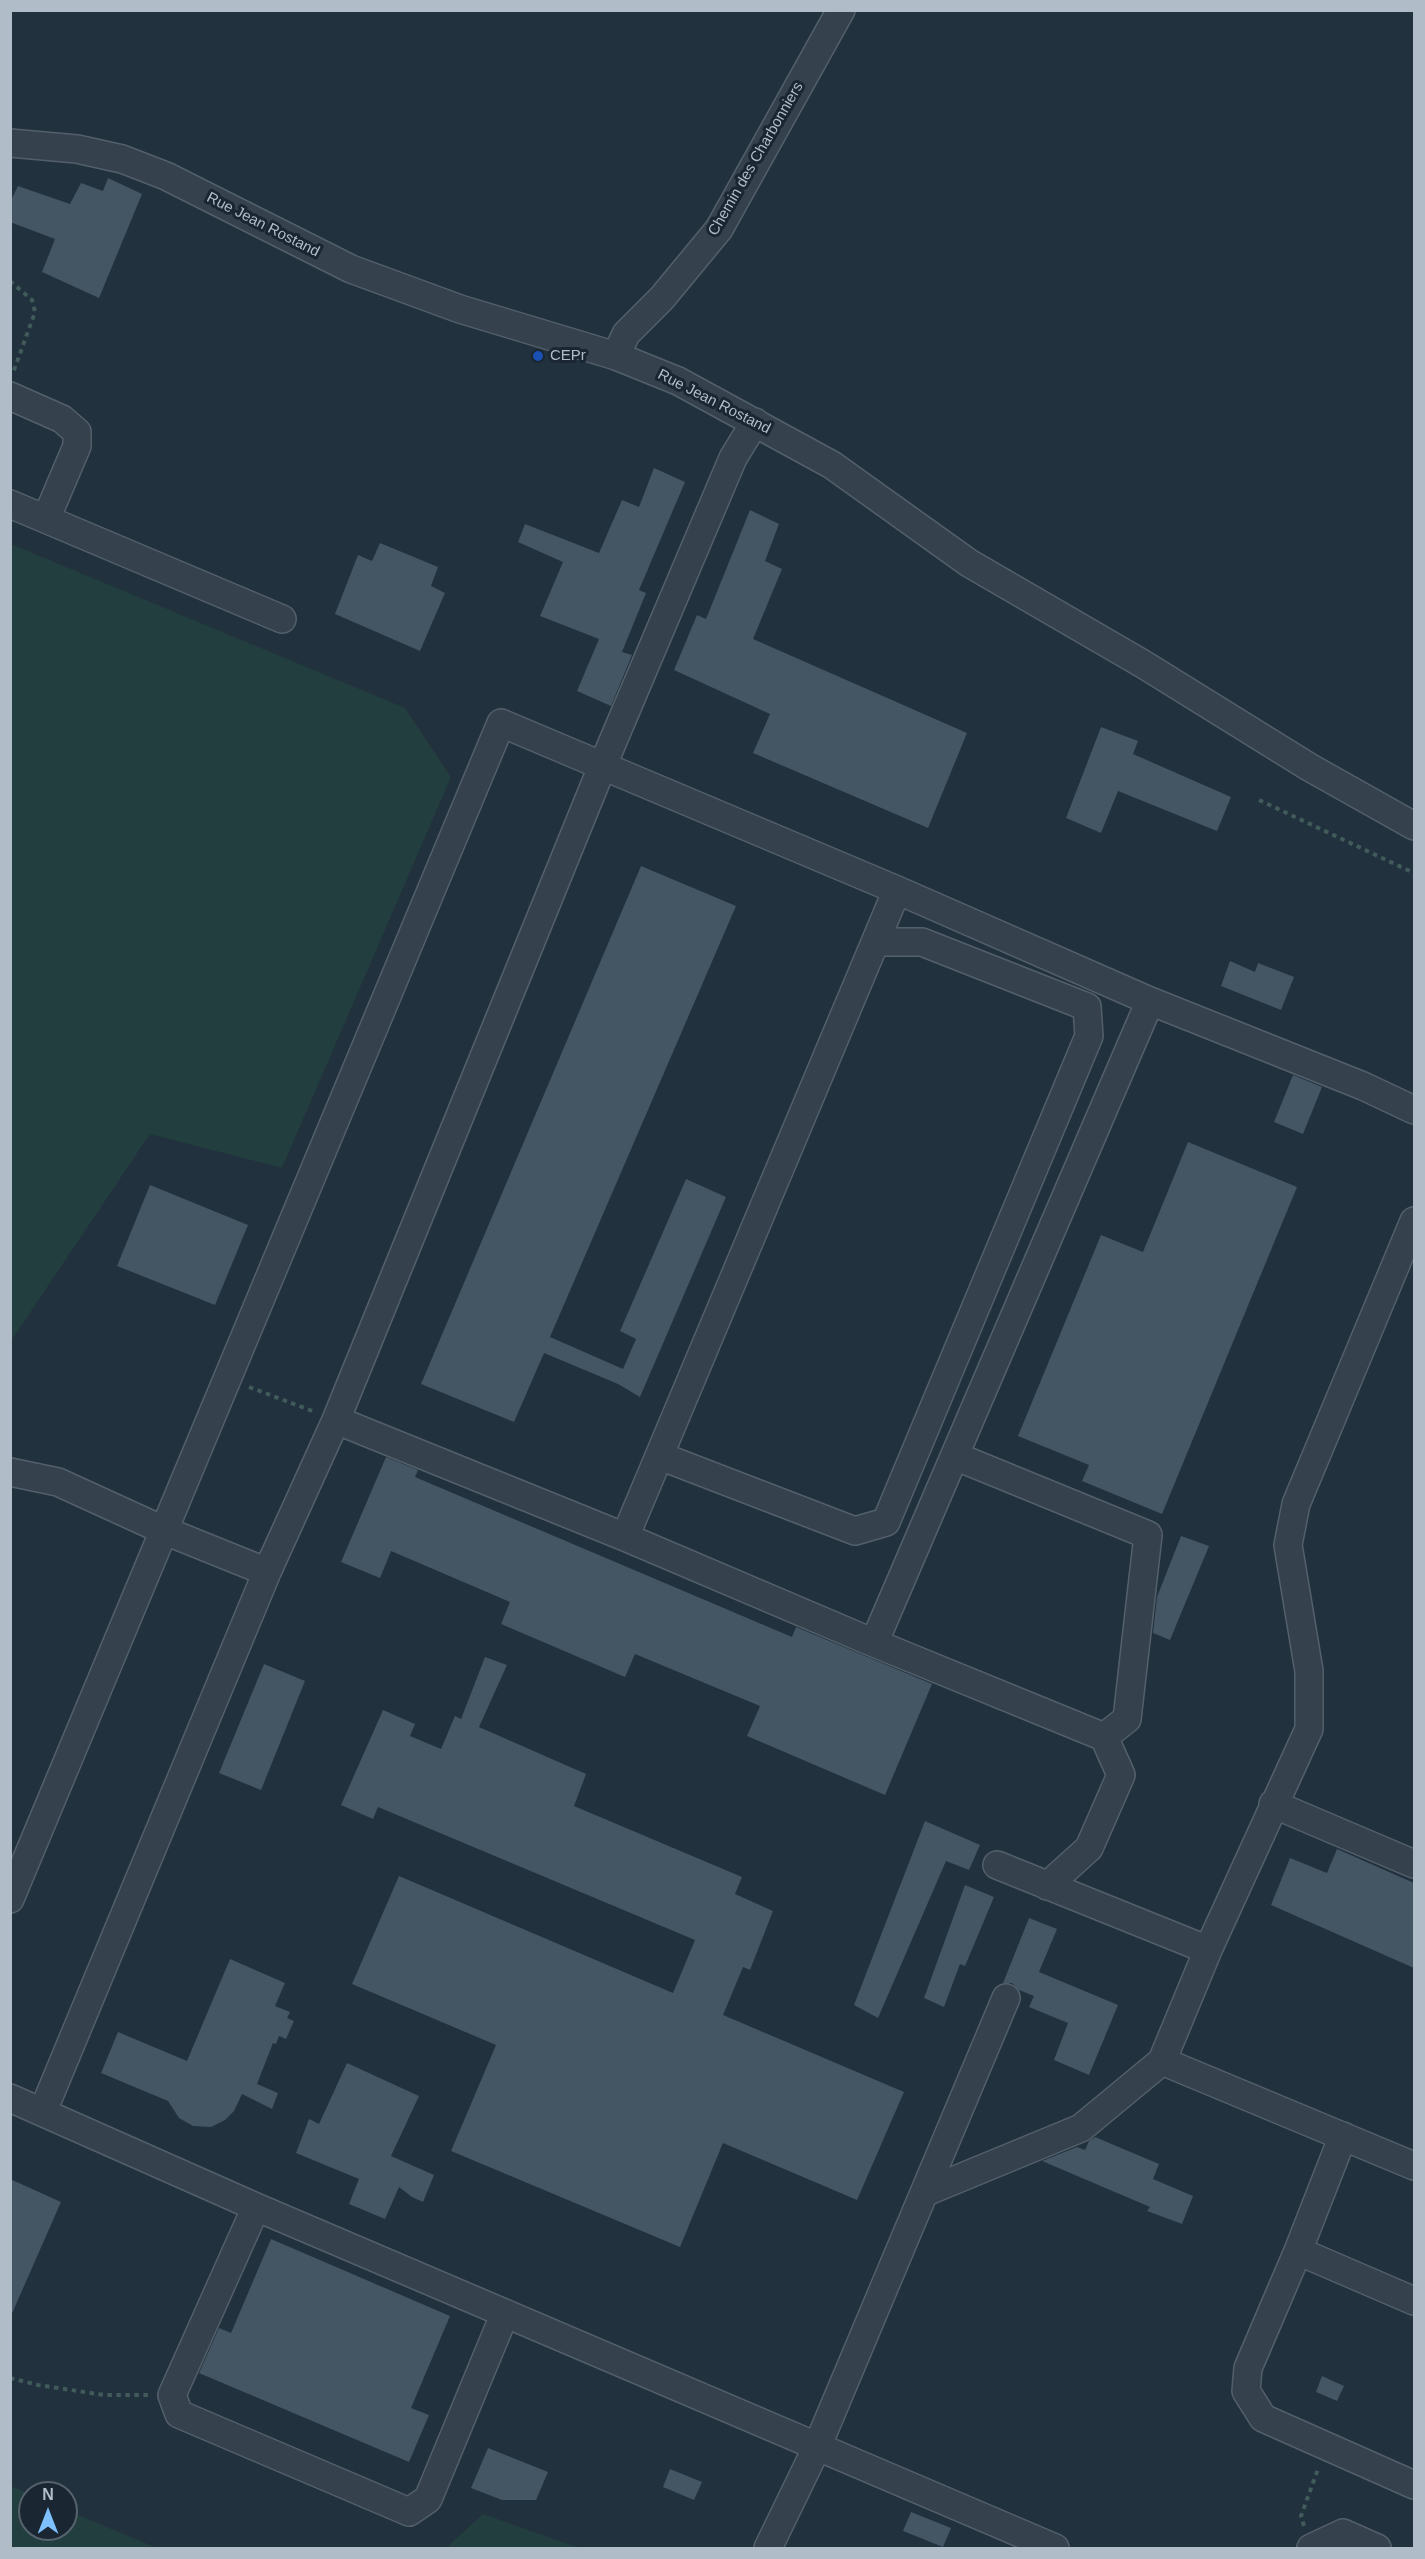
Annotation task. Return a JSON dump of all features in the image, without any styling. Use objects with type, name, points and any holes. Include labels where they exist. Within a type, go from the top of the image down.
[{"type":"street","name":"Chemin des Charbonniers","points":[[616,356],[626,334],[662,298],[719,229],[841,10]]},
{"type":"street","name":"Rue Jean Rostand","points":[[10,143],[77,149],[122,159],[166,176],[351,268],[460,309],[616,356],[678,381],[832,465],[969,563],[1143,664],[1309,767],[1414,826]]},
{"type":"street","points":[[10,396],[62,419],[77,432],[77,446],[46,519]]},
{"type":"street","points":[[42,2111],[267,1572],[336,1420],[602,767],[733,458],[755,422]]},
{"type":"street","points":[[10,504],[282,619]]},
{"type":"street","points":[[10,1899],[501,723],[897,890],[1150,1000],[1363,1086],[1414,1110]]},
{"type":"street","points":[[625,1537],[897,890]]},
{"type":"street","points":[[660,1456],[855,1531],[886,1522],[1089,1036],[1087,1007],[922,942],[876,942]]},
{"type":"street","points":[[874,1643],[1150,1000]]},
{"type":"street","points":[[926,2192],[1081,2128],[1162,2061],[1208,1950],[1309,1729],[1309,1671],[1288,1545],[1296,1503],[1414,1221]]},
{"type":"street","points":[[336,1420],[625,1537],[874,1643],[1104,1737],[1121,1775],[1089,1848],[1047,1886]]},
{"type":"street","points":[[955,1456],[1148,1535],[1127,1719],[1104,1737]]},
{"type":"street","points":[[10,1472],[58,1482],[163,1530],[267,1572]]},
{"type":"street","points":[[1273,1804],[1414,1864]]},
{"type":"street","points":[[997,1864],[1208,1950]]},
{"type":"street","points":[[768,2548],[817,2447],[1006,1998]]},
{"type":"street","points":[[1162,2061],[1414,2166]]},
{"type":"street","points":[[10,2098],[256,2207],[1055,2548]]},
{"type":"street","points":[[1342,2136],[1298,2251],[1248,2367],[1246,2391],[1263,2418],[1414,2485]]},
{"type":"street","points":[[256,2207],[172,2395],[179,2414],[409,2512],[428,2499],[505,2313]]},
{"type":"street","points":[[1298,2251],[1414,2301]]},
{"type":"street","points":[[1311,2548],[1342,2533],[1377,2548]]},
{"type":"path","points":[[10,281],[32,300],[35,312],[10,380]]},
{"type":"path","points":[[1259,800],[1414,873]]},
{"type":"path","points":[[227,1378],[336,1420]]},
{"type":"path","points":[[10,2378],[38,2385],[104,2395],[172,2395]]},
{"type":"path","points":[[1311,2548],[1301,2516],[1326,2447]]},
{"type":"green space","points":[[11,544],[405,708],[451,777],[282,1168],[150,1134],[11,1341]]},
{"type":"green space","points":[[11,2486],[18,2489],[18,2541],[78,2541],[78,2515],[157,2548],[11,2548]]},
{"type":"green space","points":[[483,2514],[579,2548],[446,2548]]},
{"type":"building","points":[[108,178],[142,194],[99,298],[42,272],[55,239],[10,222],[10,202],[18,186],[70,204],[81,183],[103,191]]},
{"type":"building","points":[[654,468],[685,482],[639,590],[646,593],[622,652],[632,655],[611,706],[577,691],[599,639],[540,616],[563,562],[518,542],[525,524],[599,553],[622,500],[639,507]]},
{"type":"building","points":[[750,510],[779,524],[765,561],[782,569],[753,639],[967,733],[928,828],[753,753],[770,714],[674,670],[697,615],[706,619]]},
{"type":"building","points":[[380,543],[438,567],[431,586],[445,593],[420,651],[335,614],[358,555],[372,561]]},
{"type":"building","points":[[1101,727],[1138,741],[1133,754],[1231,797],[1217,831],[1118,791],[1101,833],[1066,818]]},
{"type":"building","points":[[641,866],[736,906],[550,1337],[623,1369],[636,1339],[620,1331],[686,1179],[726,1197],[640,1397],[618,1384],[544,1353],[514,1422],[421,1384]]},
{"type":"building","points":[[1230,961],[1255,972],[1258,963],[1294,977],[1281,1010],[1221,986]]},
{"type":"building","points":[[1293,1075],[1322,1087],[1303,1134],[1274,1122]]},
{"type":"building","points":[[1188,1142],[1297,1187],[1162,1514],[1082,1481],[1089,1465],[1018,1436],[1101,1235],[1143,1252]]},
{"type":"building","points":[[150,1185],[248,1225],[215,1305],[117,1266]]},
{"type":"building","points":[[386,1457],[418,1470],[415,1477],[792,1637],[796,1627],[932,1684],[885,1795],[747,1736],[760,1706],[635,1654],[625,1677],[501,1624],[510,1602],[391,1551],[380,1578],[341,1562]]},
{"type":"building","points":[[1181,1536],[1209,1546],[1170,1640],[1153,1633],[1157,1597]]},
{"type":"building","points":[[485,1657],[507,1665],[479,1727],[586,1774],[574,1806],[742,1877],[735,1894],[773,1911],[750,1970],[743,1967],[723,2015],[904,2092],[857,2200],[723,2143],[680,2247],[451,2151],[496,2045],[352,1984],[399,1876],[673,1993],[695,1940],[378,1807],[373,1819],[341,1805],[383,1710],[415,1724],[410,1736],[441,1749],[455,1716],[461,1719]]},
{"type":"building","points":[[264,1664],[305,1681],[261,1790],[219,1773]]},
{"type":"building","points":[[925,1821],[980,1845],[969,1870],[946,1861],[878,2018],[854,2005]]},
{"type":"building","points":[[1337,1849],[1414,1883],[1414,1968],[1271,1905],[1290,1858],[1327,1873]]},
{"type":"building","points":[[965,1885],[994,1897],[965,1966],[960,1964],[944,2007],[924,1998]]},
{"type":"building","points":[[1029,1918],[1057,1929],[1039,1972],[1118,2005],[1089,2075],[1054,2060],[1068,2023],[1029,2007],[1034,1996],[1019,1990],[1012,1983],[1003,1983]]},
{"type":"building","points":[[230,1959],[285,1983],[275,2006],[290,2012],[287,2018],[294,2021],[286,2039],[279,2036],[276,2044],[273,2043],[257,2084],[278,2093],[272,2109],[242,2094],[234,2111],[225,2120],[211,2127],[193,2126],[179,2118],[168,2101],[101,2073],[118,2032],[187,2061]]},
{"type":"building","points":[[347,2063],[419,2096],[391,2156],[434,2175],[423,2202],[399,2187],[385,2219],[349,2204],[359,2179],[296,2153],[309,2119],[319,2124]]},
{"type":"building","points":[[1095,2137],[1159,2164],[1153,2179],[1193,2196],[1182,2224],[1147,2211],[1150,2207],[1042,2161],[1077,2147],[1085,2150],[1089,2141]]},
{"type":"building","points":[[10,2179],[61,2202],[10,2318]]},
{"type":"building","points":[[271,2239],[450,2316],[411,2408],[429,2415],[409,2462],[199,2373],[219,2328],[231,2333]]},
{"type":"building","points":[[1322,2376],[1344,2386],[1337,2401],[1316,2392]]},
{"type":"building","points":[[488,2448],[548,2472],[536,2500],[502,2500],[471,2488]]},
{"type":"building","points":[[670,2469],[702,2482],[694,2500],[663,2487]]},
{"type":"building","points":[[911,2512],[951,2528],[943,2547],[903,2531]]},
{"type":"place","name":"CEPr","points":[[538,356]]}]
